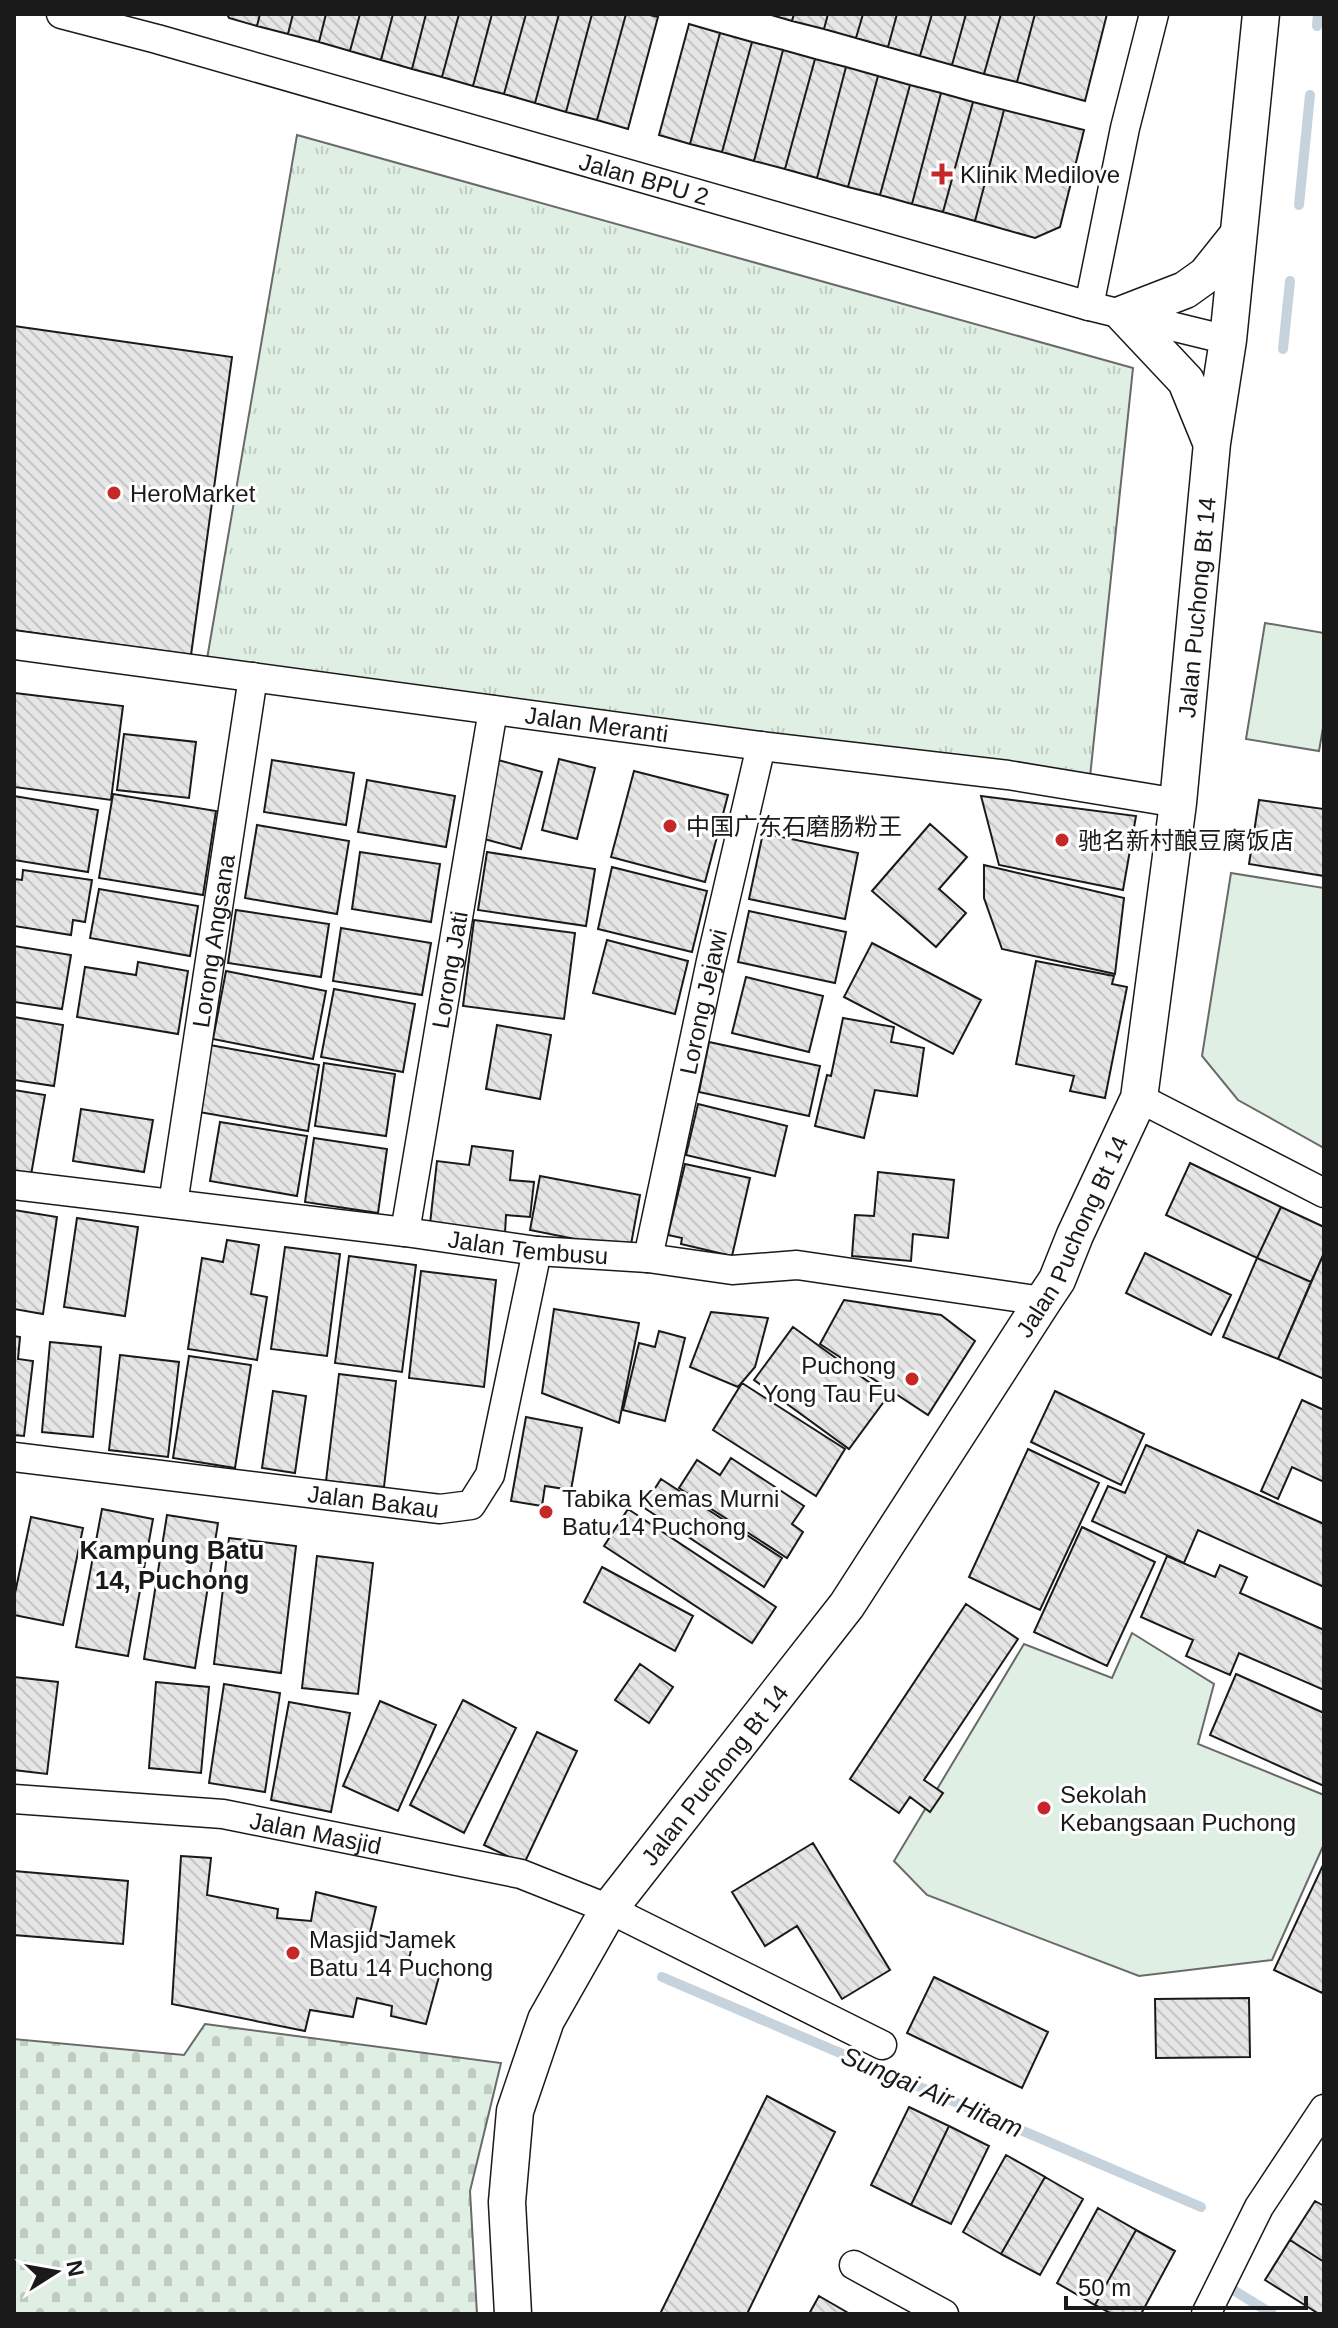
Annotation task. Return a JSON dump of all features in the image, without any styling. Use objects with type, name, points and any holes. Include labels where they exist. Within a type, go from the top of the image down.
[{"type":"street","name":"Jalan BPU 2","points":[[61,14],[160,26],[1089,306],[1228,340]]},
{"type":"street","points":[[1089,306],[1125,128],[1154,14]]},
{"type":"street","name":"Jalan Puchong Bt 14","points":[[513,2314],[507,2202],[515,2111],[546,2020],[609,1909],[847,1605],[1057,1280],[1139,1098],[1178,803],[1212,443],[1228,340],[1261,14]]},
{"type":"street","points":[[1212,443],[1186,381],[1123,314],[1185,290],[1206,275],[1238,235]]},
{"type":"street","name":"Jalan Meranti","points":[[14,645],[761,746],[1008,775],[1178,803]]},
{"type":"street","name":"Lorong Angsana","points":[[173,1204],[253,677]]},
{"type":"street","name":"Lorong Jati","points":[[405,1232],[493,710]]},
{"type":"street","name":"Lorong Jejawi","points":[[648,1258],[711,961],[761,746]]},
{"type":"street","points":[[1139,1098],[1324,1193]]},
{"type":"street","name":"Jalan Tembusu","points":[[14,1185],[537,1251],[648,1258],[732,1270],[797,1265],[1043,1301]]},
{"type":"street","name":"Jalan Bakau","points":[[14,1457],[440,1509],[471,1505],[490,1475],[537,1251]]},
{"type":"street","name":"Jalan Masjid","points":[[14,1799],[223,1814],[521,1874],[609,1909],[882,2045]]},
{"type":"street","points":[[1206,2314],[1259,2207],[1324,2109]]},
{"type":"street","points":[[854,2265],[944,2314]]},
{"type":"green space","points":[[297,135],[1133,368],[1090,777],[207,659]]},
{"type":"green space","points":[[1265,623],[1324,633],[1324,722],[1319,751],[1246,739]]},
{"type":"green space","points":[[1231,873],[1324,888],[1324,1148],[1238,1100],[1202,1056]]},
{"type":"green space","points":[[1132,1633],[1214,1684],[1198,1744],[1324,1795],[1324,1844],[1272,1960],[1139,1976],[927,1895],[894,1861],[1024,1644],[1112,1678]]},
{"type":"green space","points":[[205,2024],[501,2063],[470,2191],[477,2314],[14,2314],[14,2039],[184,2055]]},
{"type":"building","points":[[227,14],[260,14],[257,26],[229,18]]},
{"type":"building","points":[[260,14],[293,14],[288,34],[257,26]]},
{"type":"building","points":[[293,14],[326,14],[319,42],[288,34]]},
{"type":"building","points":[[326,14],[360,14],[350,51],[319,42]]},
{"type":"building","points":[[360,14],[393,14],[381,60],[350,51]]},
{"type":"building","points":[[393,14],[426,14],[412,69],[381,60]]},
{"type":"building","points":[[426,14],[459,14],[442,77],[412,69]]},
{"type":"building","points":[[459,14],[492,14],[473,86],[442,77]]},
{"type":"building","points":[[492,14],[526,14],[504,94],[473,86]]},
{"type":"building","points":[[526,14],[559,14],[535,103],[504,94]]},
{"type":"building","points":[[559,14],[592,14],[566,112],[535,103]]},
{"type":"building","points":[[592,14],[626,14],[597,120],[566,112]]},
{"type":"building","points":[[626,14],[658,17],[628,129],[597,120]]},
{"type":"building","points":[[768,14],[794,14],[792,21]]},
{"type":"building","points":[[794,14],[828,14],[824,29],[792,21]]},
{"type":"building","points":[[828,14],[863,14],[856,38],[824,29]]},
{"type":"building","points":[[863,14],[897,14],[888,47],[856,38]]},
{"type":"building","points":[[897,14],[932,14],[920,56],[888,47]]},
{"type":"building","points":[[932,14],[966,14],[952,65],[920,56]]},
{"type":"building","points":[[966,14],[1001,14],[984,74],[952,65]]},
{"type":"building","points":[[1001,14],[1035,14],[1017,82],[984,74]]},
{"type":"building","points":[[1035,14],[1107,14],[1085,101],[1017,82]]},
{"type":"building","points":[[689,24],[720,33],[690,144],[659,135]]},
{"type":"building","points":[[720,33],[752,42],[722,152],[690,144]]},
{"type":"building","points":[[752,42],[783,50],[754,161],[722,152]]},
{"type":"building","points":[[783,50],[815,59],[785,169],[754,161]]},
{"type":"building","points":[[815,59],[846,67],[817,178],[785,169]]},
{"type":"building","points":[[846,67],[878,76],[848,187],[817,178]]},
{"type":"building","points":[[878,76],[910,85],[880,195],[848,187]]},
{"type":"building","points":[[910,85],[941,93],[912,204],[880,195]]},
{"type":"building","points":[[941,93],[973,102],[943,212],[912,204]]},
{"type":"building","points":[[973,102],[1004,110],[975,221],[943,212]]},
{"type":"building","points":[[1004,110],[1084,130],[1060,227],[1035,238],[975,221]]},
{"type":"building","name":"HeroMarket","points":[[14,326],[232,357],[191,655],[14,630]]},
{"type":"building","points":[[15,693],[123,706],[111,800],[14,787]]},
{"type":"building","points":[[124,734],[196,742],[189,798],[117,790]]},
{"type":"building","points":[[559,759],[595,768],[577,839],[542,830]]},
{"type":"building","points":[[272,760],[354,773],[346,825],[264,812]]},
{"type":"building","points":[[498,760],[542,772],[521,849],[477,837]]},
{"type":"building","name":"中国广东石磨肠粉王","points":[[634,771],[728,795],[705,882],[611,857]]},
{"type":"building","points":[[367,780],[455,796],[446,847],[358,832]]},
{"type":"building","points":[[113,794],[216,811],[203,895],[99,878]]},
{"type":"building","points":[[14,796],[98,810],[88,872],[14,860]]},
{"type":"building","name":"驰名新村酿豆腐饭店","points":[[981,796],[1136,816],[1123,890],[999,865]]},
{"type":"building","points":[[1259,800],[1324,809],[1324,876],[1249,864]]},
{"type":"building","points":[[930,824],[967,857],[939,889],[966,913],[936,947],[872,891]]},
{"type":"building","points":[[257,825],[349,841],[337,914],[245,898]]},
{"type":"building","points":[[763,833],[858,853],[845,919],[749,899]]},
{"type":"building","points":[[360,852],[440,864],[431,922],[352,909]]},
{"type":"building","points":[[487,852],[595,869],[586,926],[478,910]]},
{"type":"building","points":[[984,865],[1124,898],[1115,974],[1002,949],[984,898]]},
{"type":"building","points":[[612,867],[707,891],[692,952],[598,929]]},
{"type":"building","points":[[23,870],[92,880],[85,922],[73,920],[71,935],[14,926],[14,879],[22,880]]},
{"type":"building","points":[[99,889],[198,906],[190,956],[90,938]]},
{"type":"building","points":[[236,910],[329,924],[321,977],[228,963]]},
{"type":"building","points":[[749,911],[846,932],[835,983],[738,962]]},
{"type":"building","points":[[474,920],[575,933],[564,1019],[463,1006]]},
{"type":"building","points":[[341,928],[431,943],[422,995],[333,981]]},
{"type":"building","points":[[607,940],[688,961],[675,1014],[593,993]]},
{"type":"building","points":[[872,943],[981,1000],[953,1054],[844,997]]},
{"type":"building","points":[[14,946],[71,955],[62,1009],[14,1002]]},
{"type":"building","points":[[1036,961],[1114,976],[1112,984],[1127,987],[1105,1098],[1070,1091],[1074,1076],[1016,1064]]},
{"type":"building","points":[[138,962],[188,971],[178,1034],[77,1017],[85,967],[136,975]]},
{"type":"building","points":[[226,971],[326,991],[313,1059],[213,1039]]},
{"type":"building","points":[[746,977],[823,996],[809,1052],[732,1033]]},
{"type":"building","points":[[334,989],[415,1004],[403,1072],[321,1057]]},
{"type":"building","points":[[14,1017],[63,1025],[54,1086],[14,1080]]},
{"type":"building","points":[[843,1018],[894,1027],[891,1042],[924,1048],[917,1096],[875,1090],[864,1138],[815,1126],[827,1075],[831,1076]]},
{"type":"building","points":[[497,1025],[551,1035],[540,1099],[486,1089]]},
{"type":"building","points":[[709,1042],[820,1066],[809,1116],[699,1092]]},
{"type":"building","points":[[210,1045],[319,1065],[308,1131],[199,1112]]},
{"type":"building","points":[[324,1063],[395,1074],[386,1136],[315,1126]]},
{"type":"building","points":[[14,1090],[45,1095],[31,1175],[14,1172]]},
{"type":"building","points":[[698,1104],[787,1126],[775,1176],[686,1155]]},
{"type":"building","points":[[81,1109],[153,1120],[144,1172],[73,1161]]},
{"type":"building","points":[[220,1122],[307,1136],[297,1196],[210,1181]]},
{"type":"building","points":[[314,1138],[387,1149],[378,1213],[305,1202]]},
{"type":"building","points":[[472,1146],[513,1151],[510,1180],[534,1182],[530,1217],[506,1215],[505,1233],[430,1224],[437,1161],[469,1165]]},
{"type":"building","points":[[1190,1163],[1281,1207],[1257,1258],[1166,1215]]},
{"type":"building","points":[[685,1164],[750,1178],[732,1256],[681,1244],[682,1238],[668,1235]]},
{"type":"building","points":[[878,1172],[954,1180],[948,1238],[913,1234],[911,1261],[852,1256],[855,1215],[874,1216]]},
{"type":"building","points":[[540,1176],[640,1195],[630,1250],[530,1230]]},
{"type":"building","points":[[1281,1207],[1324,1227],[1324,1253],[1311,1282],[1257,1258]]},
{"type":"building","points":[[14,1210],[57,1217],[43,1314],[14,1309]]},
{"type":"building","points":[[77,1218],[138,1227],[125,1316],[64,1307]]},
{"type":"building","points":[[227,1240],[259,1245],[251,1294],[267,1297],[257,1360],[188,1349],[202,1258],[223,1262]]},
{"type":"building","points":[[285,1247],[340,1254],[327,1356],[271,1349]]},
{"type":"building","points":[[1145,1253],[1231,1295],[1211,1335],[1126,1293]]},
{"type":"building","points":[[1324,1253],[1324,1379],[1278,1359]]},
{"type":"building","points":[[349,1256],[416,1265],[402,1372],[335,1363]]},
{"type":"building","points":[[1257,1258],[1311,1282],[1278,1359],[1223,1337]]},
{"type":"building","points":[[421,1271],[496,1280],[484,1387],[409,1378]]},
{"type":"building","name":"Puchong Yong Tau Fu","points":[[844,1300],[941,1315],[975,1341],[928,1415],[820,1344]]},
{"type":"building","points":[[554,1309],[639,1323],[619,1423],[542,1393]]},
{"type":"building","points":[[711,1312],[768,1318],[755,1367],[738,1387],[690,1367]]},
{"type":"building","points":[[793,1327],[888,1396],[849,1449],[754,1380]]},
{"type":"building","points":[[659,1331],[685,1338],[665,1421],[623,1410],[639,1343],[655,1347]]},
{"type":"building","points":[[14,1336],[20,1337],[18,1359],[33,1361],[24,1436],[14,1435]]},
{"type":"building","points":[[50,1342],[101,1347],[93,1437],[42,1432]]},
{"type":"building","points":[[120,1355],[179,1362],[168,1457],[109,1450]]},
{"type":"building","points":[[189,1356],[251,1365],[235,1468],[173,1458]]},
{"type":"building","points":[[339,1374],[396,1381],[384,1487],[326,1481]]},
{"type":"building","points":[[742,1383],[845,1449],[816,1496],[713,1430]]},
{"type":"building","points":[[273,1391],[306,1396],[295,1473],[262,1468]]},
{"type":"building","points":[[1055,1391],[1144,1434],[1121,1485],[1031,1442]]},
{"type":"building","points":[[1302,1400],[1324,1410],[1324,1482],[1292,1467],[1278,1499],[1261,1491]]},
{"type":"building","points":[[526,1417],[582,1428],[571,1490],[545,1486],[542,1506],[511,1501]]},
{"type":"building","points":[[1146,1445],[1324,1524],[1324,1587],[1198,1530],[1184,1563],[1092,1521],[1108,1486],[1125,1493]]},
{"type":"building","points":[[1028,1449],[1099,1483],[1040,1610],[969,1577]]},
{"type":"building","points":[[731,1458],[804,1506],[792,1524],[803,1532],[787,1558],[679,1488],[697,1460],[720,1475]]},
{"type":"building","points":[[661,1479],[782,1558],[764,1587],[643,1507]]},
{"type":"building","points":[[102,1509],[153,1519],[128,1656],[76,1647]]},
{"type":"building","points":[[628,1509],[776,1607],[752,1643],[604,1546]]},
{"type":"building","points":[[167,1515],[218,1523],[195,1668],[144,1659]]},
{"type":"building","points":[[31,1517],[83,1528],[63,1625],[14,1615],[14,1598]]},
{"type":"building","points":[[1082,1527],[1155,1562],[1107,1666],[1034,1632]]},
{"type":"building","points":[[229,1538],[296,1546],[281,1673],[214,1664]]},
{"type":"building","points":[[317,1556],[373,1563],[358,1694],[302,1688]]},
{"type":"building","points":[[1167,1556],[1215,1577],[1220,1565],[1247,1577],[1240,1593],[1324,1630],[1324,1690],[1239,1653],[1230,1675],[1186,1656],[1193,1640],[1141,1617]]},
{"type":"building","points":[[602,1567],[693,1616],[675,1651],[584,1602]]},
{"type":"building","points":[[966,1604],[1018,1639],[924,1780],[943,1793],[930,1812],[910,1797],[899,1813],[850,1779]]},
{"type":"building","points":[[640,1664],[673,1687],[649,1723],[615,1700]]},
{"type":"building","points":[[1236,1674],[1324,1713],[1324,1786],[1210,1735]]},
{"type":"building","points":[[14,1677],[58,1682],[47,1774],[14,1770]]},
{"type":"building","points":[[156,1682],[209,1687],[201,1773],[149,1768]]},
{"type":"building","points":[[224,1684],[280,1693],[265,1792],[209,1783]]},
{"type":"building","points":[[463,1700],[516,1728],[464,1833],[410,1805]]},
{"type":"building","points":[[380,1701],[436,1725],[398,1811],[343,1786]]},
{"type":"building","points":[[289,1702],[350,1713],[331,1812],[271,1800]]},
{"type":"building","points":[[537,1732],[577,1751],[524,1864],[484,1845]]},
{"type":"building","points":[[813,1843],[890,1970],[842,1999],[797,1926],[765,1946],[732,1892]]},
{"type":"building","name":"Masjid Jamek Batu 14 Puchong","points":[[181,1856],[211,1858],[207,1895],[278,1909],[277,1918],[311,1921],[316,1892],[376,1907],[370,1933],[413,1943],[408,1962],[440,1973],[426,2024],[391,2016],[392,2006],[357,1998],[353,2017],[310,2010],[305,2031],[172,2004]]},
{"type":"building","points":[[1324,1863],[1324,1988],[1322,1993],[1274,1970]]},
{"type":"building","points":[[14,1871],[128,1881],[123,1944],[14,1935]]},
{"type":"building","points":[[934,1977],[1048,2032],[1022,2088],[907,2033]]},
{"type":"building","points":[[1249,1998],[1250,2057],[1156,2058],[1155,1999]]},
{"type":"building","points":[[767,2096],[835,2132],[747,2314],[660,2314]]},
{"type":"building","points":[[909,2107],[949,2126],[911,2205],[871,2185]]},
{"type":"building","points":[[949,2126],[989,2146],[951,2224],[911,2205]]},
{"type":"building","points":[[1006,2155],[1045,2177],[1001,2254],[963,2232]]},
{"type":"building","points":[[1045,2177],[1083,2199],[1040,2275],[1001,2254]]},
{"type":"building","points":[[1315,2201],[1324,2206],[1324,2262],[1290,2240]]},
{"type":"building","points":[[1098,2208],[1136,2230],[1095,2305],[1057,2283]]},
{"type":"building","points":[[1136,2230],[1175,2251],[1141,2314],[1112,2314],[1095,2305]]},
{"type":"building","points":[[1290,2240],[1324,2262],[1324,2314],[1319,2314],[1265,2280]]},
{"type":"building","points":[[819,2296],[850,2314],[809,2314]]},
{"type":"waterway","name":"Sungai Air Hitam","points":[[1317,26],[1318,14]]},
{"type":"waterway","name":"Sungai Air Hitam","points":[[1299,205],[1310,95]]},
{"type":"waterway","name":"Sungai Air Hitam","points":[[1283,349],[1290,281]]},
{"type":"waterway","name":"Sungai Air Hitam","points":[[662,1977],[1201,2207]]},
{"type":"waterway","name":"Sungai Air Hitam","points":[[1235,2291],[1272,2314]]},
{"type":"place","name":"Klinik Medilove","points":[[942,174]]},
{"type":"place","name":"HeroMarket","points":[[114,493]]},
{"type":"place","name":"中国广东石磨肠粉王","points":[[670,826]]},
{"type":"place","name":"驰名新村酿豆腐饭店","points":[[1062,840]]},
{"type":"place","name":"Puchong Yong Tau Fu","points":[[912,1379]]},
{"type":"place","name":"Tabika Kemas Murni Batu 14 Puchong","points":[[546,1512]]},
{"type":"place","name":"Sekolah Kebangsaan Puchong","points":[[1044,1808]]},
{"type":"place","name":"Masjid Jamek Batu 14 Puchong","points":[[293,1953]]},
{"type":"district","name":"Kampung Batu 14, Puchong","points":[[172,1565]]}]
